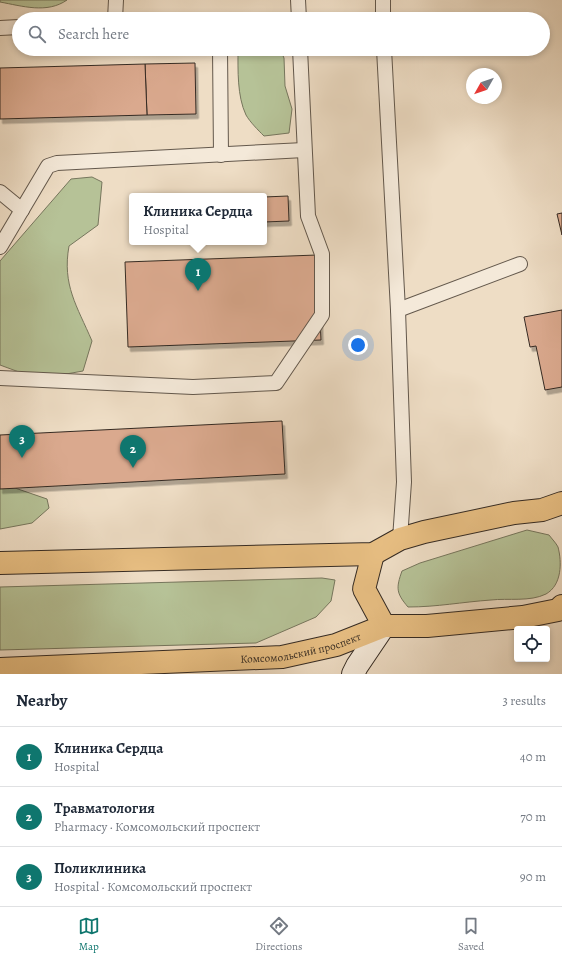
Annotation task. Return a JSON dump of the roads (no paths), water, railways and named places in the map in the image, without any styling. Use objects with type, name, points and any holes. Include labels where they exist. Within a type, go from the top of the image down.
[{"type":"main road","points":[[0,563],[373,554],[400,539],[514,513],[552,507],[562,521]]},
{"type":"main road","points":[[353,674],[384,626],[364,589],[373,554]]},
{"type":"main road","name":"Комсомольский проспект","points":[[0,669],[282,657],[336,645],[384,626],[434,625],[523,617],[560,609]]},
{"type":"lane","points":[[115,12],[116,0]]},
{"type":"lane","points":[[298,0],[299,12]]},
{"type":"lane","points":[[383,0],[383,12]]},
{"type":"lane","points":[[0,28],[12,27]]},
{"type":"lane","points":[[220,56],[221,155]]},
{"type":"lane","points":[[0,378],[193,387],[276,383],[322,315],[322,254],[308,216],[300,56]]},
{"type":"lane","points":[[384,56],[398,310],[404,482],[400,539]]},
{"type":"lane","points":[[0,248],[48,166],[57,162],[304,150]]},
{"type":"lane","points":[[0,192],[22,210]]},
{"type":"lane","points":[[398,310],[520,264]]},
{"type":"place","name":"Клиника Сердца","points":[[198,291]]},
{"type":"place","name":"Поликлиника","points":[[22,458]]},
{"type":"place","name":"Травматология","points":[[133,468]]}]
